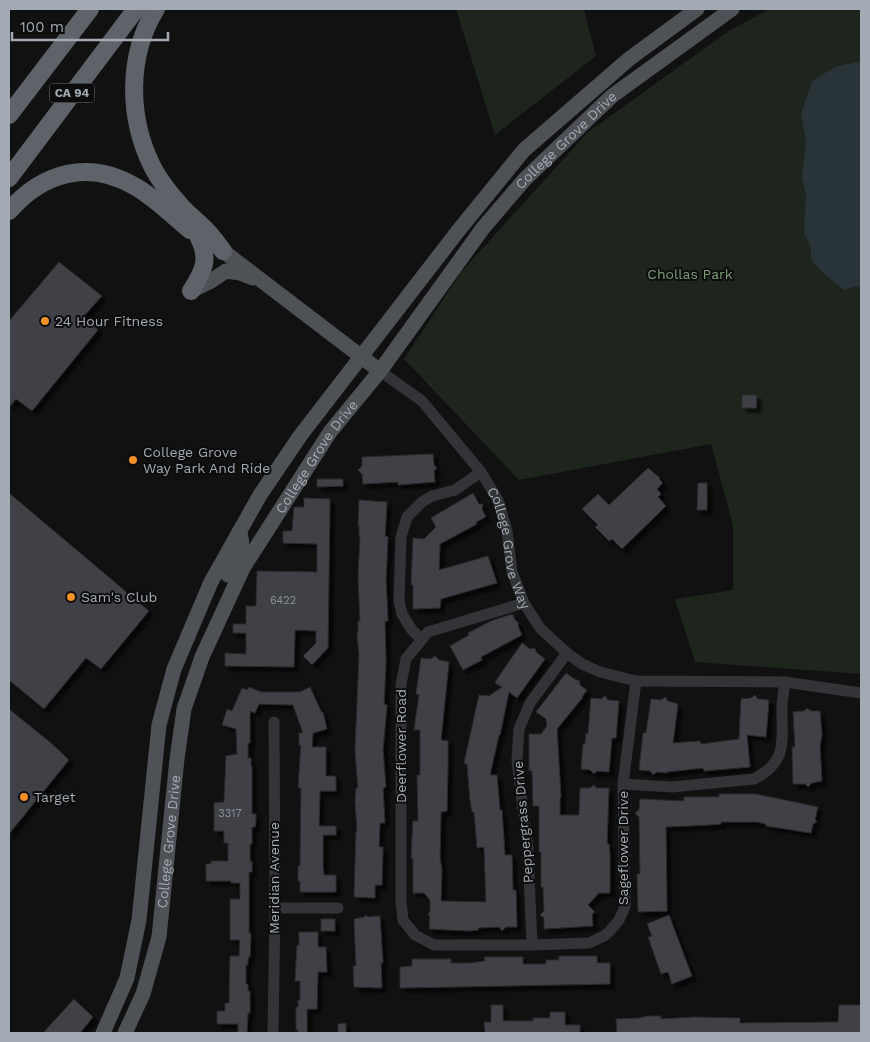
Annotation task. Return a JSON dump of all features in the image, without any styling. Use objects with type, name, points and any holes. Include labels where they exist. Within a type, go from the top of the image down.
[{"type":"highway","name":"CA 94","points":[[9,115],[90,9]]},
{"type":"highway","name":"CA 94","points":[[9,178],[136,9]]},
{"type":"highway","points":[[156,9],[143,34],[138,49],[134,74],[134,99],[141,137],[153,168],[167,188],[182,208],[205,229],[223,251]]},
{"type":"highway","points":[[9,211],[32,188],[49,178],[70,172],[105,174],[137,187],[198,236],[223,251]]},
{"type":"highway","points":[[191,291],[202,270],[205,256],[204,248],[198,236]]},
{"type":"main road","name":"College Grove Drive","points":[[103,1033],[127,978],[139,920],[159,725],[174,669],[211,582],[260,495],[300,436],[524,150],[629,58],[697,9]]},
{"type":"main road","name":"College Grove Drive","points":[[125,1033],[143,994],[158,937],[184,709],[202,657],[243,568],[330,432],[380,371],[483,228],[525,179],[612,96],[732,9]]},
{"type":"main road","name":"College Grove Way","points":[[223,251],[380,371]]},
{"type":"main road","points":[[191,291],[226,271],[240,273],[264,282]]},
{"type":"main road","points":[[257,546],[254,529],[281,477],[282,463]]},
{"type":"main road","points":[[224,610],[222,591],[242,549],[243,539],[239,532]]},
{"type":"street","name":"College Grove Way","points":[[380,371],[422,401],[481,472],[498,500],[507,532],[512,572],[524,603],[540,628],[582,664],[600,672],[636,681],[785,682],[861,693]]},
{"type":"street","points":[[421,639],[412,630],[402,614],[399,600],[401,537],[408,517],[422,502],[432,496],[455,490],[481,472]]},
{"type":"street","name":"Deerflower Road","points":[[415,935],[403,920],[401,911],[401,684],[406,659],[428,632],[524,603]]},
{"type":"street","name":"Peppergrass Drive","points":[[532,945],[528,850],[517,760],[519,729],[530,703],[567,653]]},
{"type":"street","name":"Sageflower Drive","points":[[415,935],[434,944],[532,945],[589,943],[604,936],[619,920],[625,906],[623,784],[636,681]]},
{"type":"street","points":[[623,784],[672,787],[754,778],[763,774],[776,759],[782,746],[782,706],[785,682]]},
{"type":"street","name":"Meridian Avenue","points":[[273,1033],[275,908],[274,722]]},
{"type":"street","points":[[275,908],[338,908]]},
{"type":"green space","points":[[456,9],[584,9],[596,56],[495,135]]},
{"type":"green space","name":"Chollas Park","points":[[770,9],[861,9],[861,674],[695,662],[675,599],[733,590],[733,525],[711,444],[519,480],[404,359],[462,271],[588,132],[730,30]]},
{"type":"shaded area","points":[[861,61],[861,285],[844,290],[822,272],[811,259],[811,247],[804,233],[806,196],[802,177],[806,141],[801,114],[812,81],[835,67]]},
{"type":"building","points":[[59,262],[102,296],[83,317],[98,330],[32,411],[16,399],[9,408],[9,321]]},
{"type":"building","points":[[742,395],[757,395],[756,408],[742,408]]},
{"type":"building","points":[[433,454],[434,465],[437,468],[434,471],[435,482],[398,485],[398,482],[363,484],[362,474],[358,470],[362,466],[362,457]]},
{"type":"building","points":[[648,468],[663,483],[657,489],[661,494],[658,497],[666,506],[622,549],[612,539],[609,541],[595,527],[598,525],[582,509],[598,494],[609,505]]},
{"type":"building","points":[[317,479],[343,479],[343,486],[317,487]]},
{"type":"building","points":[[698,483],[707,483],[707,510],[697,510]]},
{"type":"building","name":"Sam's Club","points":[[9,493],[149,611],[101,669],[86,658],[44,709],[9,680]]},
{"type":"building","points":[[473,493],[479,504],[483,504],[482,509],[486,517],[440,544],[439,570],[488,556],[497,583],[441,599],[440,608],[413,609],[413,585],[411,585],[413,538],[424,539],[436,527],[431,518]]},
{"type":"building","points":[[304,498],[330,499],[328,648],[312,665],[303,656],[316,643],[316,631],[295,630],[294,667],[225,666],[225,653],[246,654],[246,633],[233,633],[233,624],[246,624],[246,606],[256,606],[257,571],[317,572],[317,544],[283,543],[283,531],[292,531],[294,507],[304,507]]},
{"type":"building","points":[[359,500],[387,502],[385,536],[388,537],[386,579],[388,621],[385,621],[384,704],[387,705],[383,750],[386,787],[383,788],[385,823],[380,823],[379,847],[383,847],[382,885],[375,885],[375,898],[354,897],[357,832],[355,800],[356,788],[358,788],[355,751],[359,656],[357,633],[358,621],[360,621],[358,577]]},
{"type":"building","points":[[512,614],[519,623],[518,626],[522,635],[481,657],[482,660],[463,670],[450,646],[469,635],[468,633],[491,621]]},
{"type":"building","points":[[522,643],[530,649],[535,648],[536,652],[545,659],[517,698],[509,692],[490,775],[497,775],[505,855],[512,855],[513,890],[516,890],[517,927],[506,927],[502,931],[499,927],[478,928],[478,930],[469,931],[429,929],[430,917],[428,914],[430,912],[430,900],[424,893],[413,893],[413,858],[411,858],[413,821],[418,821],[417,775],[420,775],[420,730],[414,730],[419,695],[416,694],[421,658],[431,659],[435,656],[439,660],[449,662],[441,740],[448,741],[448,764],[447,811],[441,812],[441,901],[486,902],[484,847],[477,848],[467,764],[464,763],[479,695],[489,696],[502,687],[495,683]]},
{"type":"building","points":[[566,673],[579,680],[580,685],[587,690],[557,729],[561,797],[560,815],[579,815],[580,788],[590,788],[594,785],[596,788],[609,788],[607,844],[609,844],[610,854],[610,893],[599,893],[588,905],[595,912],[592,914],[593,926],[544,929],[544,918],[540,915],[544,911],[543,887],[541,887],[541,852],[539,852],[539,806],[533,806],[532,771],[529,771],[529,734],[541,734],[547,726],[546,719],[536,712]]},
{"type":"building","points":[[249,687],[261,692],[300,692],[310,687],[323,712],[327,729],[313,733],[312,747],[326,747],[326,776],[335,776],[336,778],[336,791],[320,791],[319,826],[336,826],[336,835],[323,835],[323,866],[324,875],[336,875],[336,892],[300,892],[300,881],[298,881],[298,866],[300,866],[301,788],[298,788],[301,745],[299,745],[299,733],[303,733],[293,705],[259,704],[255,713],[250,711],[250,743],[248,743],[248,758],[251,758],[252,766],[252,814],[256,814],[255,827],[252,827],[252,844],[250,844],[252,872],[249,872],[249,933],[251,933],[250,957],[248,957],[248,965],[246,965],[246,984],[248,984],[248,991],[250,991],[250,1013],[248,1013],[247,1033],[238,1033],[238,1024],[217,1024],[217,1011],[225,1011],[225,1003],[229,1003],[230,956],[239,956],[240,940],[230,940],[230,899],[240,899],[240,883],[206,881],[206,864],[211,864],[211,861],[228,861],[228,843],[224,843],[224,831],[214,831],[214,803],[224,802],[226,756],[237,754],[236,729],[222,725],[227,709],[232,711],[242,688],[247,690]]},
{"type":"building","points":[[755,695],[758,699],[769,700],[766,737],[747,735],[750,767],[704,771],[703,768],[667,773],[657,772],[653,775],[650,771],[639,770],[643,733],[646,733],[651,699],[661,700],[665,697],[668,701],[678,704],[673,743],[700,741],[701,744],[739,739],[741,699],[751,698]]},
{"type":"building","points":[[605,696],[608,700],[619,701],[616,738],[612,738],[609,772],[597,771],[594,774],[590,770],[581,769],[583,744],[585,744],[586,733],[588,734],[591,698],[601,699]]},
{"type":"building","points":[[807,708],[811,711],[820,711],[822,735],[820,747],[822,781],[812,783],[808,787],[805,784],[793,784],[792,747],[795,747],[793,712],[804,711]]},
{"type":"building","name":"Target","points":[[9,709],[69,760],[9,834]]},
{"type":"building","points":[[719,794],[756,794],[818,807],[815,819],[817,822],[813,824],[811,833],[766,826],[766,824],[757,822],[721,822],[721,824],[666,827],[667,911],[638,912],[637,874],[640,874],[639,817],[635,813],[639,810],[640,799],[684,801],[684,797],[719,797]]},
{"type":"building","points":[[366,915],[368,917],[380,916],[383,963],[381,963],[382,988],[354,987],[353,966],[356,966],[354,919]]},
{"type":"building","points":[[669,915],[692,976],[672,984],[668,972],[661,974],[648,937],[652,936],[647,924]]},
{"type":"building","points":[[321,919],[335,919],[335,931],[321,931]]},
{"type":"building","points":[[299,932],[318,932],[318,947],[326,947],[327,972],[318,972],[317,1009],[307,1009],[307,1033],[298,1033],[298,1030],[296,1030],[296,1007],[298,1007],[298,1000],[300,1000],[300,981],[295,981]]},
{"type":"building","points":[[559,956],[597,956],[597,963],[610,963],[610,984],[400,988],[400,967],[412,966],[412,959],[451,959],[451,963],[471,963],[485,961],[484,957],[523,957],[523,964],[546,964],[546,960],[559,960]]},
{"type":"building","points":[[74,999],[93,1017],[80,1033],[43,1033]]},
{"type":"building","points":[[491,1005],[503,1005],[503,1021],[533,1021],[533,1018],[550,1018],[550,1012],[565,1012],[565,1025],[580,1025],[580,1033],[485,1033],[484,1022],[491,1022]]},
{"type":"building","points":[[839,1005],[861,1005],[861,1033],[617,1033],[616,1019],[648,1016],[661,1016],[661,1019],[694,1017],[740,1018],[740,1023],[838,1022]]},
{"type":"building","points":[[346,1023],[346,1033],[338,1033],[338,1024]]},
{"type":"place","name":"24 Hour Fitness","points":[[45,321]]},
{"type":"place","name":"College Grove Way Park And Ride","points":[[133,460]]},
{"type":"place","name":"Sam's Club","points":[[71,597]]},
{"type":"place","name":"Target","points":[[24,797]]}]
